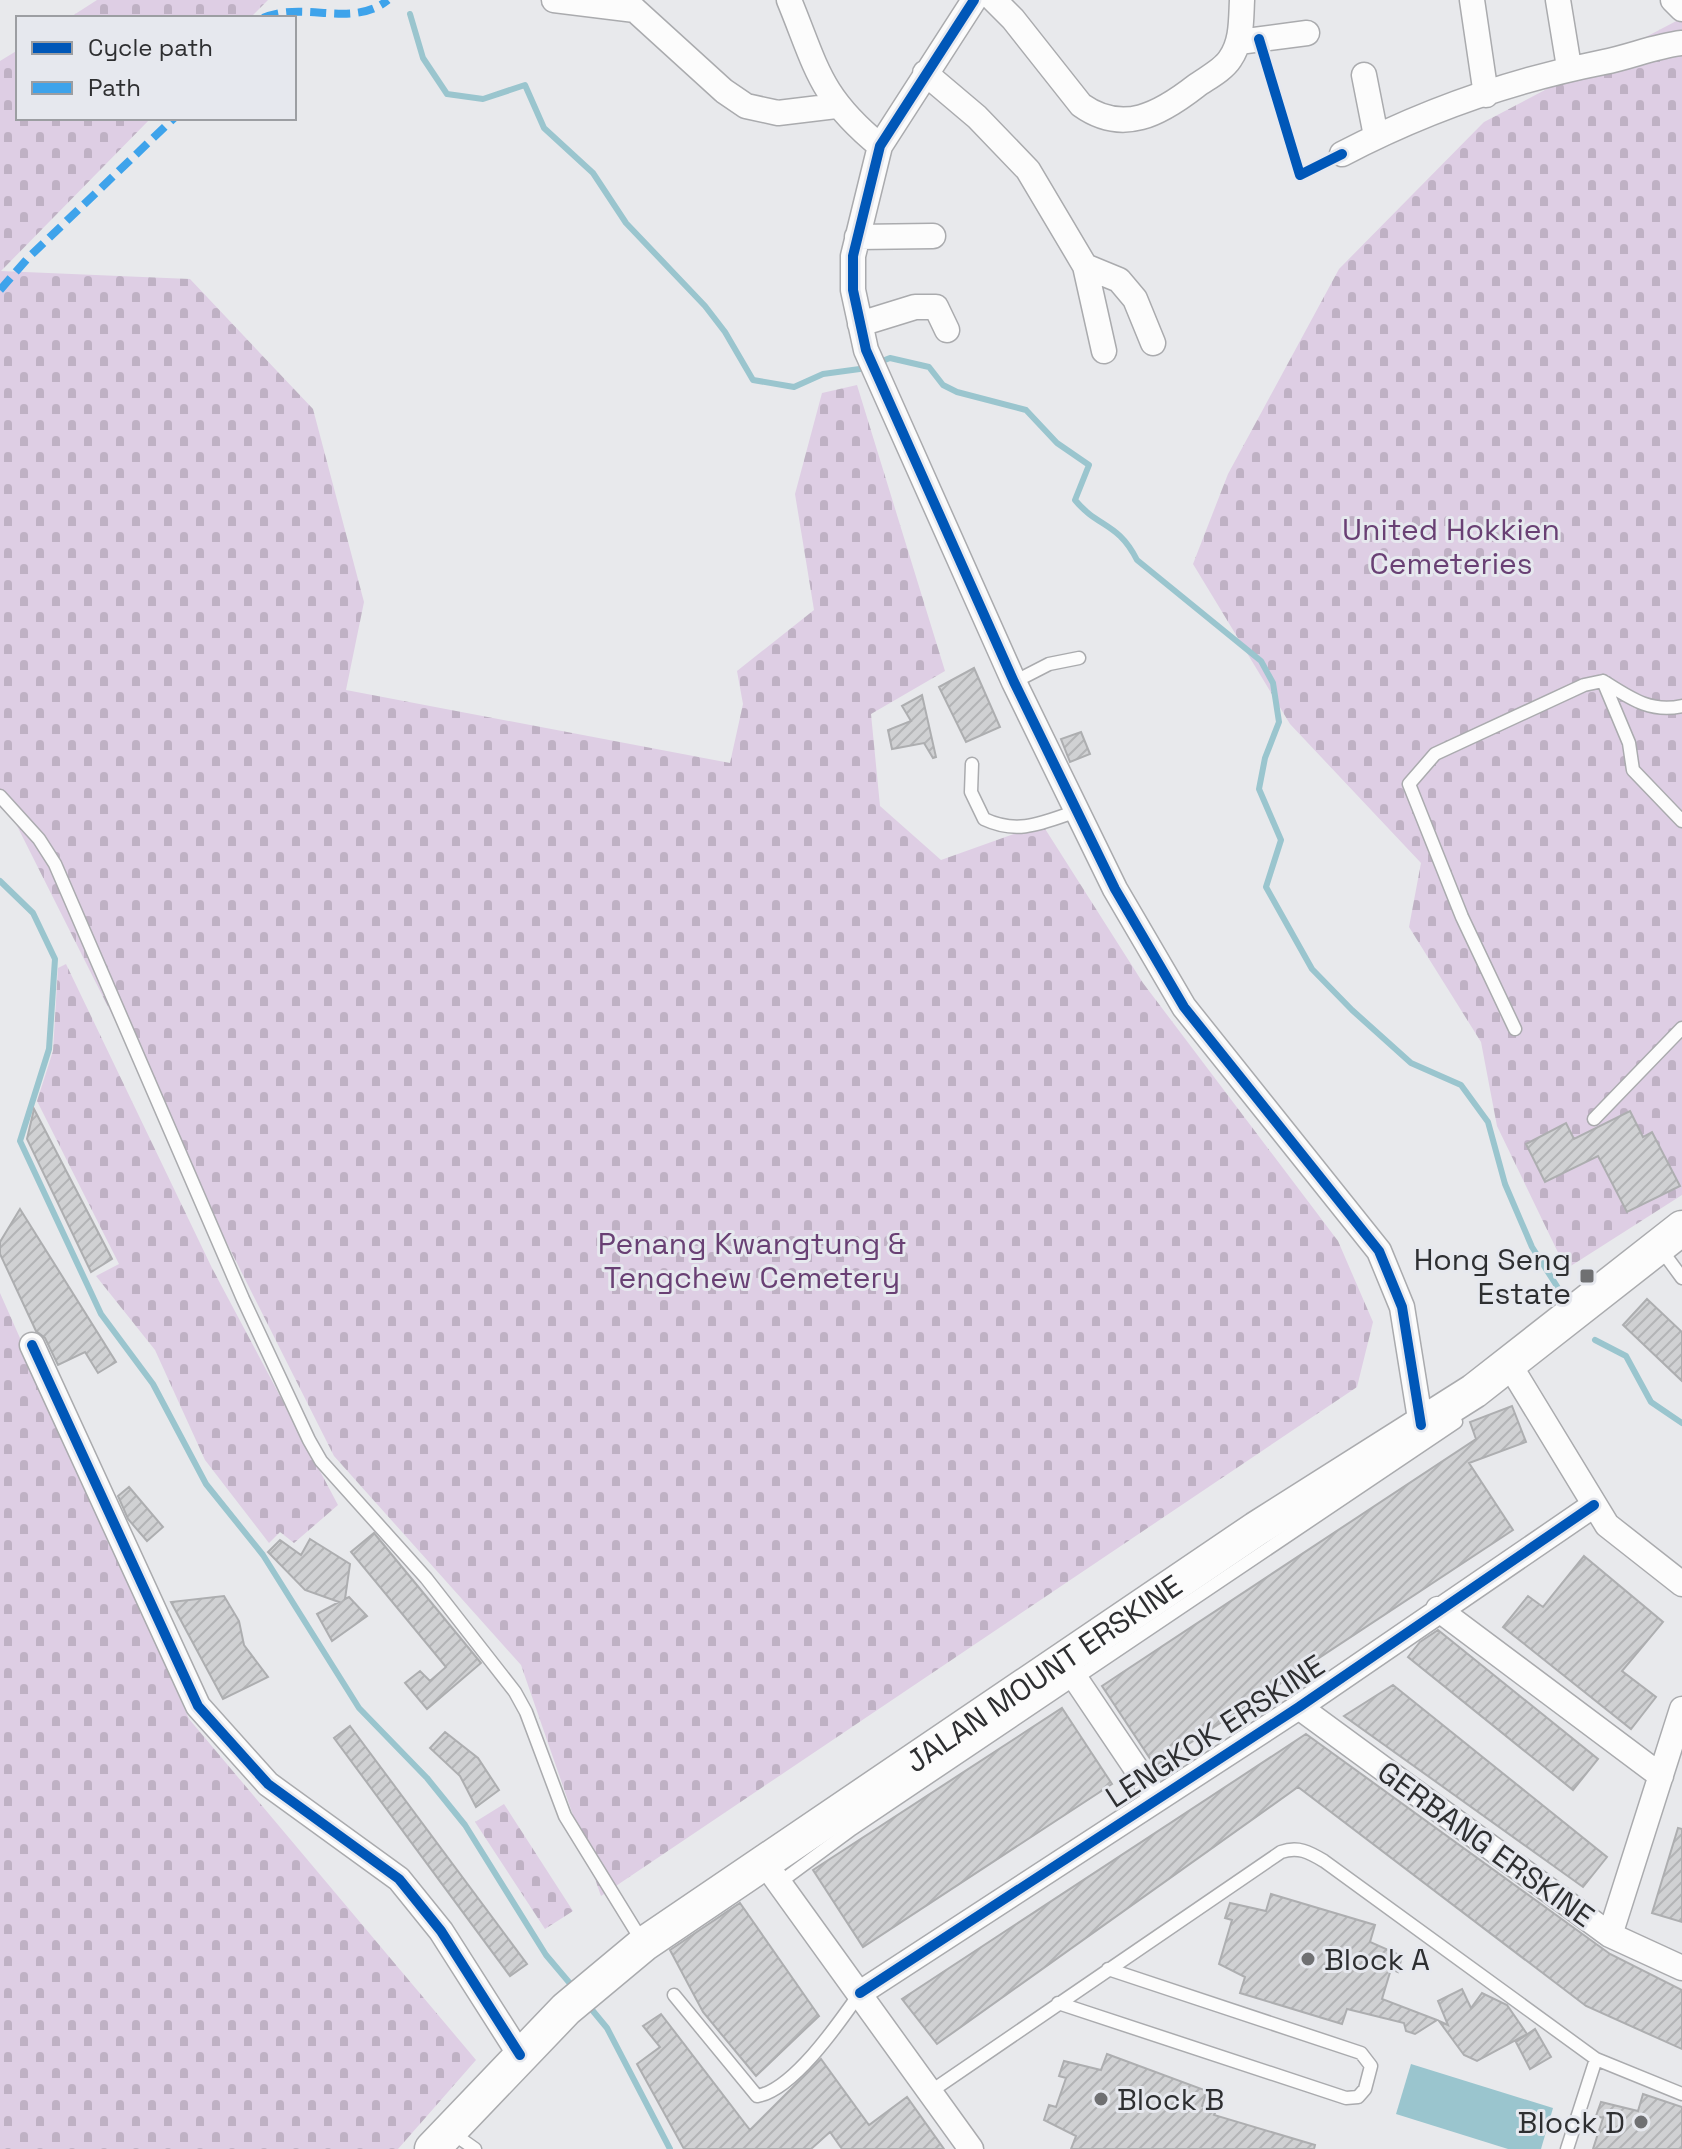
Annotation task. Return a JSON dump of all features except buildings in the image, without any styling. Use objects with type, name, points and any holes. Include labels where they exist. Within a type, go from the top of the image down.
[{"type":"main road","name":"JALAN MOUNT ERSKINE","points":[[452,2143],[520,2055],[591,1986],[644,1944],[772,1872],[1070,1669],[1256,1529],[1474,1391],[1671,1238]]},
{"type":"street","points":[[554,0],[636,5],[715,83],[746,106],[778,113],[836,106]]},
{"type":"street","points":[[789,0],[812,65],[836,106],[880,146]]},
{"type":"street","points":[[974,0],[880,146],[857,237],[853,290],[866,350],[1014,682],[1115,889],[1184,1007],[1379,1251],[1402,1307],[1421,1425]]},
{"type":"street","points":[[994,0],[1013,19],[1081,105],[1108,119],[1147,118],[1167,108],[1228,62],[1239,42],[1242,0]]},
{"type":"street","points":[[1472,0],[1486,95]]},
{"type":"street","points":[[1558,0],[1569,67]]},
{"type":"street","points":[[1673,0],[1682,9]]},
{"type":"street","points":[[1239,42],[1307,33]]},
{"type":"street","points":[[1342,154],[1376,136],[1455,103],[1569,67],[1605,62],[1682,43]]},
{"type":"street","points":[[925,73],[977,117],[1028,170],[1085,266],[1104,351]]},
{"type":"street","points":[[1364,75],[1376,136]]},
{"type":"street","points":[[857,237],[933,236]]},
{"type":"street","points":[[1085,266],[1119,280],[1135,299],[1153,343]]},
{"type":"street","points":[[860,324],[915,307],[936,307],[947,330]]},
{"type":"street","points":[[32,1345],[198,1706],[268,1784],[399,1879],[441,1931],[520,2055]]},
{"type":"street","points":[[1509,1364],[1611,1529],[1682,1584]]},
{"type":"street","name":"LENGKOK ERSKINE","points":[[860,1993],[1299,1707],[1594,1505]]},
{"type":"street","points":[[1438,1609],[1661,1776]]},
{"type":"street","name":"LENGKOK ERSKINE","points":[[1070,1669],[1156,1798]]},
{"type":"street","name":"GERBANG ERSKINE","points":[[1299,1707],[1610,1935],[1682,1968]]},
{"type":"street","points":[[1610,1935],[1682,1709]]},
{"type":"street","points":[[772,1872],[971,2149]]},
{"type":"lane","points":[[1014,682],[1049,664],[1079,658]]},
{"type":"lane","points":[[1515,1029],[1462,917],[1409,784],[1435,754],[1545,700],[1603,681],[1632,699],[1663,710],[1682,706]]},
{"type":"lane","points":[[1603,681],[1629,743],[1633,770],[1682,821]]},
{"type":"lane","points":[[972,764],[971,792],[984,819],[1005,829],[1023,828],[1077,811]]},
{"type":"lane","points":[[0,796],[39,839],[55,864],[243,1299],[309,1440],[321,1461],[477,1639],[515,1692],[526,1712],[565,1816],[644,1944]]},
{"type":"lane","points":[[1594,1119],[1682,1028]]},
{"type":"lane","points":[[1671,1238],[1682,1278]]},
{"type":"lane","points":[[1070,1669],[1460,1419],[1474,1391]]},
{"type":"lane","points":[[930,2092],[1281,1852],[1292,1848],[1307,1851],[1596,2059],[1682,2094]]},
{"type":"lane","points":[[1058,2003],[1346,2098],[1358,2097],[1365,2089],[1371,2066],[1361,2053],[1108,1969]]},
{"type":"lane","points":[[674,1995],[757,2096],[769,2094],[803,2063],[831,2034],[860,1993]]},
{"type":"lane","points":[[1567,2149],[1596,2059]]},
{"type":"green space","points":[[97,0],[268,0],[252,16],[72,16]]},
{"type":"green space","name":"United Hokkien Cemeteries","points":[[1682,18],[1682,1195],[1566,1269],[1497,1126],[1481,1042],[1409,927],[1421,863],[1290,724],[1193,564],[1228,474],[1339,269],[1484,122]]},
{"type":"green space","name":"Penang Kwangtung & Tengchew Cemetery","points":[[16,51],[16,120],[149,120],[1,271],[190,279],[313,409],[364,602],[346,690],[730,763],[743,704],[737,671],[814,610],[795,494],[822,393],[857,385],[945,671],[871,714],[880,806],[941,860],[1042,824],[1143,983],[1338,1241],[1373,1322],[1357,1387],[601,1896],[521,1665],[334,1456],[0,792],[0,61]]},
{"type":"green space","points":[[66,964],[212,1268],[338,1505],[294,1543],[280,1532],[269,1543],[205,1460],[155,1350],[96,1276],[119,1264],[37,1101],[53,1051],[58,968]]},
{"type":"green space","points":[[0,1293],[189,1719],[476,2060],[398,2149],[0,2149]]},
{"type":"green space","points":[[504,1804],[573,1911],[545,1929],[475,1822]]},
{"type":"water","points":[[1411,2064],[1553,2108],[1541,2149],[1508,2149],[1396,2114]]},
{"type":"waterway","points":[[410,14],[423,58],[447,94],[483,99],[525,85],[544,128],[593,173],[626,223],[705,306],[725,332],[753,380],[794,387],[823,374],[867,368]]},
{"type":"waterway","points":[[877,363],[890,358],[929,367],[943,385],[957,392],[1026,410],[1057,443],[1089,465],[1075,500],[1083,509],[1123,539],[1137,560],[1261,661],[1273,683],[1279,722],[1265,758],[1259,789],[1281,840],[1266,887],[1312,969],[1411,1063],[1461,1085],[1488,1122],[1505,1184],[1532,1247],[1560,1291]]},
{"type":"waterway","points":[[0,881],[33,913],[55,959],[49,1049],[20,1141],[101,1314],[153,1384],[206,1484],[263,1555],[359,1708],[427,1778],[465,1825],[546,1955],[573,1987]]},
{"type":"waterway","points":[[1595,1340],[1626,1356],[1651,1402],[1682,1423]]},
{"type":"waterway","points":[[588,2005],[607,2028],[670,2149]]},
{"type":"marked path","points":[[269,16],[295,12],[359,13],[388,0]]},
{"type":"marked path","points":[[0,290],[28,258],[172,120]]},
{"type":"cycle path","points":[[974,0],[880,146],[853,256],[853,290],[866,350],[1014,682],[1115,889],[1184,1007],[1379,1251],[1402,1307],[1421,1425]]},
{"type":"cycle path","points":[[1259,39],[1300,175],[1342,154]]},
{"type":"cycle path","points":[[32,1345],[198,1706],[268,1784],[399,1879],[441,1931],[520,2055]]},
{"type":"cycle path","points":[[860,1993],[1299,1707],[1594,1505]]},
{"type":"place","name":"Hong Seng Estate","points":[[1587,1276]]},
{"type":"place","name":"Block A","points":[[1308,1959]]},
{"type":"place","name":"Block B","points":[[1101,2099]]},
{"type":"place","name":"Block D","points":[[1641,2122]]}]
